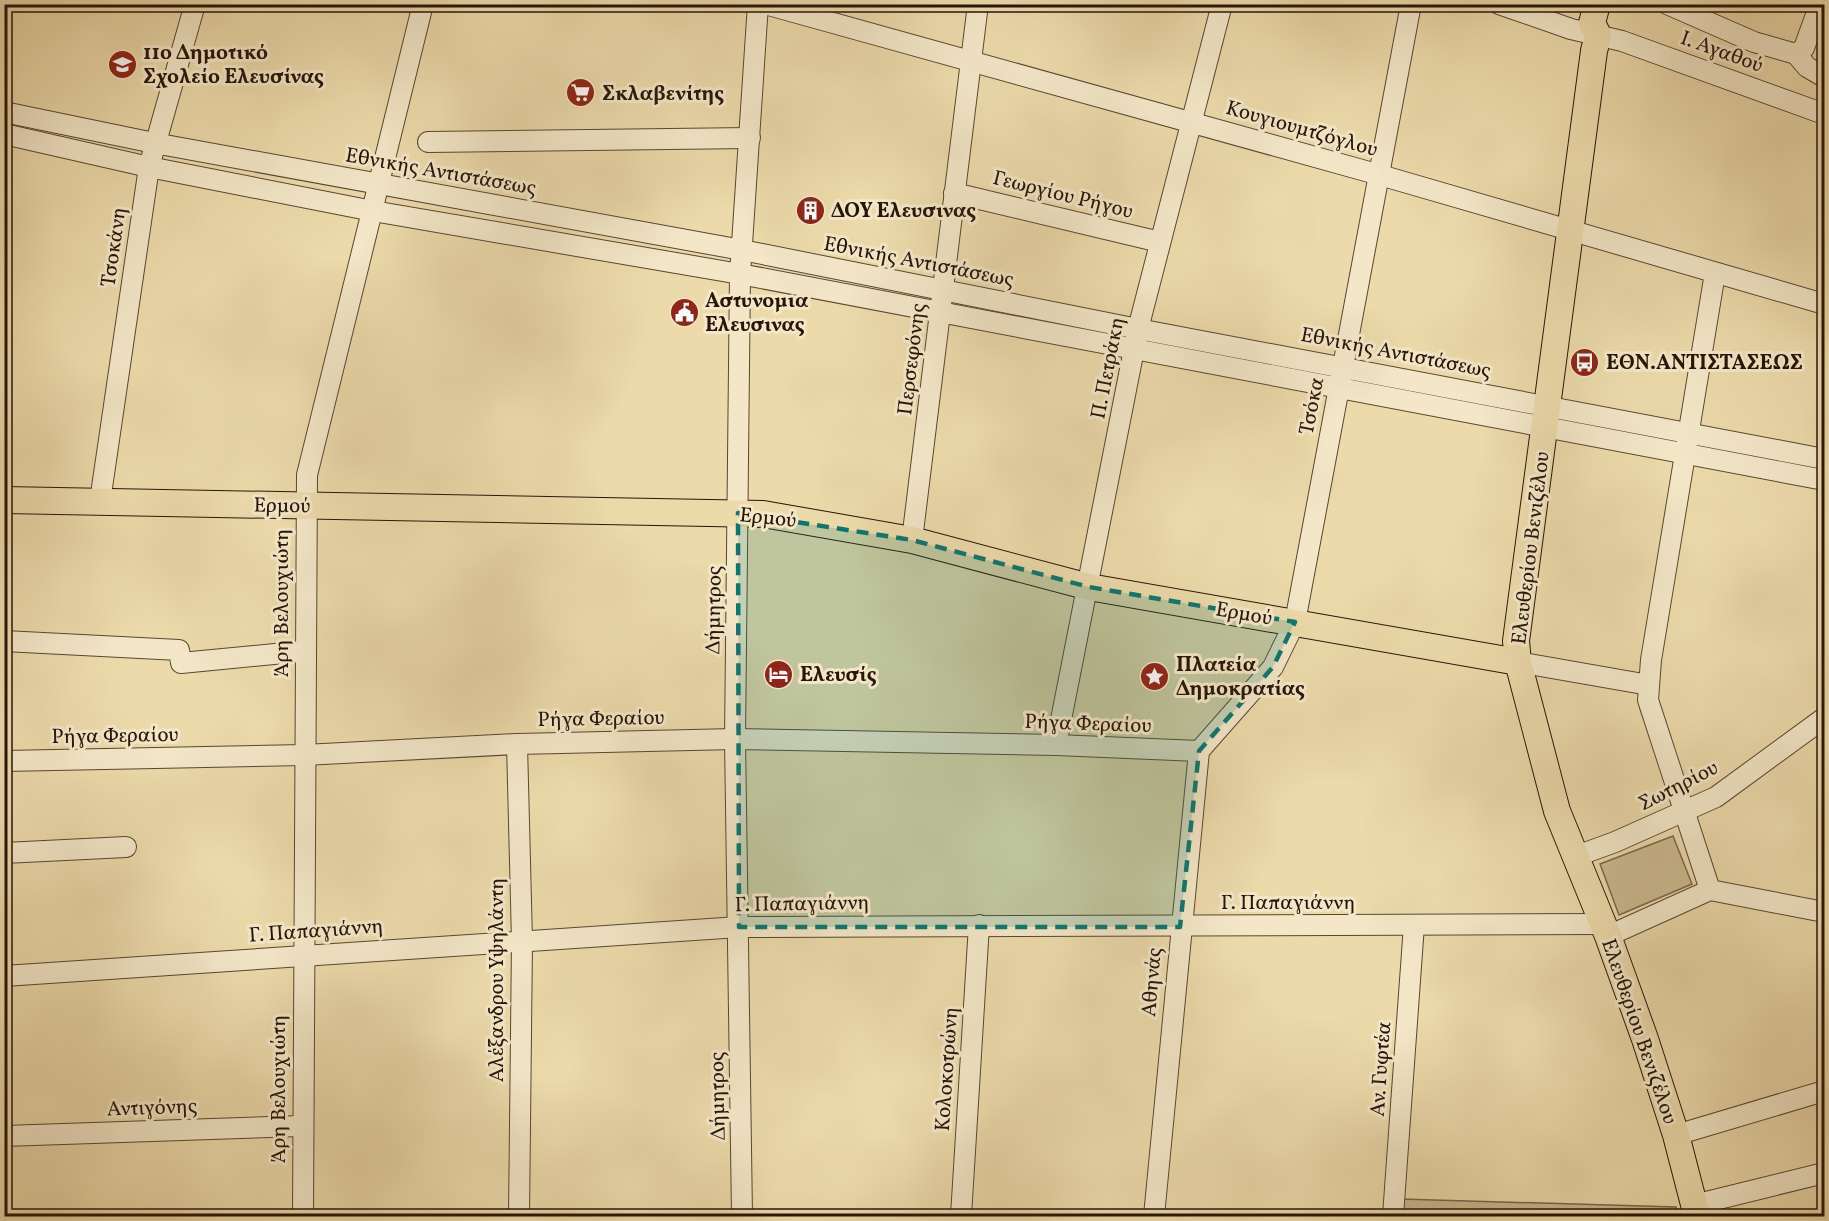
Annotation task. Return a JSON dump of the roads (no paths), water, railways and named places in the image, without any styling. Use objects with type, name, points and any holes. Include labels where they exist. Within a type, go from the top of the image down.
[{"type":"main road","name":"Ελευθερίου Βενιζέλου","points":[[1598,4],[1592,23],[1598,35],[1594,51],[1516,641],[1518,662],[1540,756],[1574,857],[1605,930],[1676,1135],[1696,1211]]},
{"type":"main road","name":"Ερμού","points":[[4,500],[763,514],[912,540],[1089,587],[1518,662]]},
{"type":"street","name":"Τσοκάνη","points":[[100,501],[149,167],[195,4]]},
{"type":"street","name":"Άρη Βελουχιώτη","points":[[303,1216],[301,1126],[308,475],[423,4]]},
{"type":"street","name":"Δήμητρος","points":[[742,1216],[735,739],[740,274],[758,4]]},
{"type":"street","name":"Κουγιουμτζόγλου","points":[[765,4],[1380,175],[1824,304]]},
{"type":"street","name":"Περσεφόνης","points":[[912,540],[942,313],[954,193],[978,4]]},
{"type":"street","name":"Π. Πετράκη","points":[[1056,745],[1089,587],[1138,329],[1222,4]]},
{"type":"street","name":"Τσόκα","points":[[1198,752],[1273,667],[1295,622],[1411,4]]},
{"type":"street","name":"Ι. Αγαθού","points":[[1499,4],[1622,41],[1824,114]]},
{"type":"street","points":[[1667,4],[1754,42],[1796,54],[1807,67],[1824,77]]},
{"type":"street","points":[[1796,54],[1804,48],[1820,4]]},
{"type":"street","name":"Εθνικής Αντιστάσεως","points":[[4,112],[154,143],[742,250],[1138,329],[1343,366],[1546,416],[1686,455],[1824,480]]},
{"type":"street","name":"Εθνικής Αντιστάσεως","points":[[4,134],[149,167],[374,211],[740,274],[1134,350],[1339,386],[1689,434],[1824,459]]},
{"type":"street","points":[[428,142],[750,138]]},
{"type":"street","name":"Γεωργίου Ρήγου","points":[[954,193],[1160,242]]},
{"type":"street","points":[[1710,890],[1648,700],[1715,273]]},
{"type":"street","points":[[4,640],[179,650],[181,663],[305,651]]},
{"type":"street","points":[[1518,662],[1649,685]]},
{"type":"street","name":"Σωτηρίου","points":[[1574,857],[1684,813],[1716,797],[1824,718]]},
{"type":"street","name":"Ρήγα Φεραίου","points":[[4,761],[304,755],[517,744],[735,739],[1056,745],[1198,752]]},
{"type":"street","name":"Αλέξανδρου Υψηλάντη","points":[[517,744],[522,941],[519,1216]]},
{"type":"street","name":"Αθηνάς","points":[[1154,1216],[1198,752]]},
{"type":"street","points":[[4,853],[126,847]]},
{"type":"street","points":[[1605,930],[1710,890],[1824,912]]},
{"type":"street","name":"Κολοκοτρώνη","points":[[961,1216],[980,925]]},
{"type":"street","name":"Γ. Παπαγιάννη","points":[[4,976],[739,927],[1414,925],[1605,930]]},
{"type":"street","name":"Αν. Γυφτέα","points":[[1393,1216],[1414,925]]},
{"type":"street","points":[[1676,1135],[1824,1091]]},
{"type":"street","name":"Αντιγόνης","points":[[4,1136],[301,1126]]},
{"type":"street","points":[[1696,1211],[1824,1173]]},
{"type":"place","name":"11ο Δημοτικό Σχολείο Ελευσίνας","points":[[122,64]]},
{"type":"place","name":"Σκλαβενίτης","points":[[581,93]]},
{"type":"place","name":"ΔΟΥ Ελευσινας","points":[[810,210]]},
{"type":"place","name":"Αστυνομια Ελευσινας","points":[[684,312]]},
{"type":"place","name":"ΕΘΝ.ΑΝΤΙΣΤΑΣΕΩΣ","points":[[1585,362]]},
{"type":"place","name":"Ελευσίς","points":[[779,674]]},
{"type":"place","name":"Πλατεία Δημοκρατίας","points":[[1155,676]]}]
